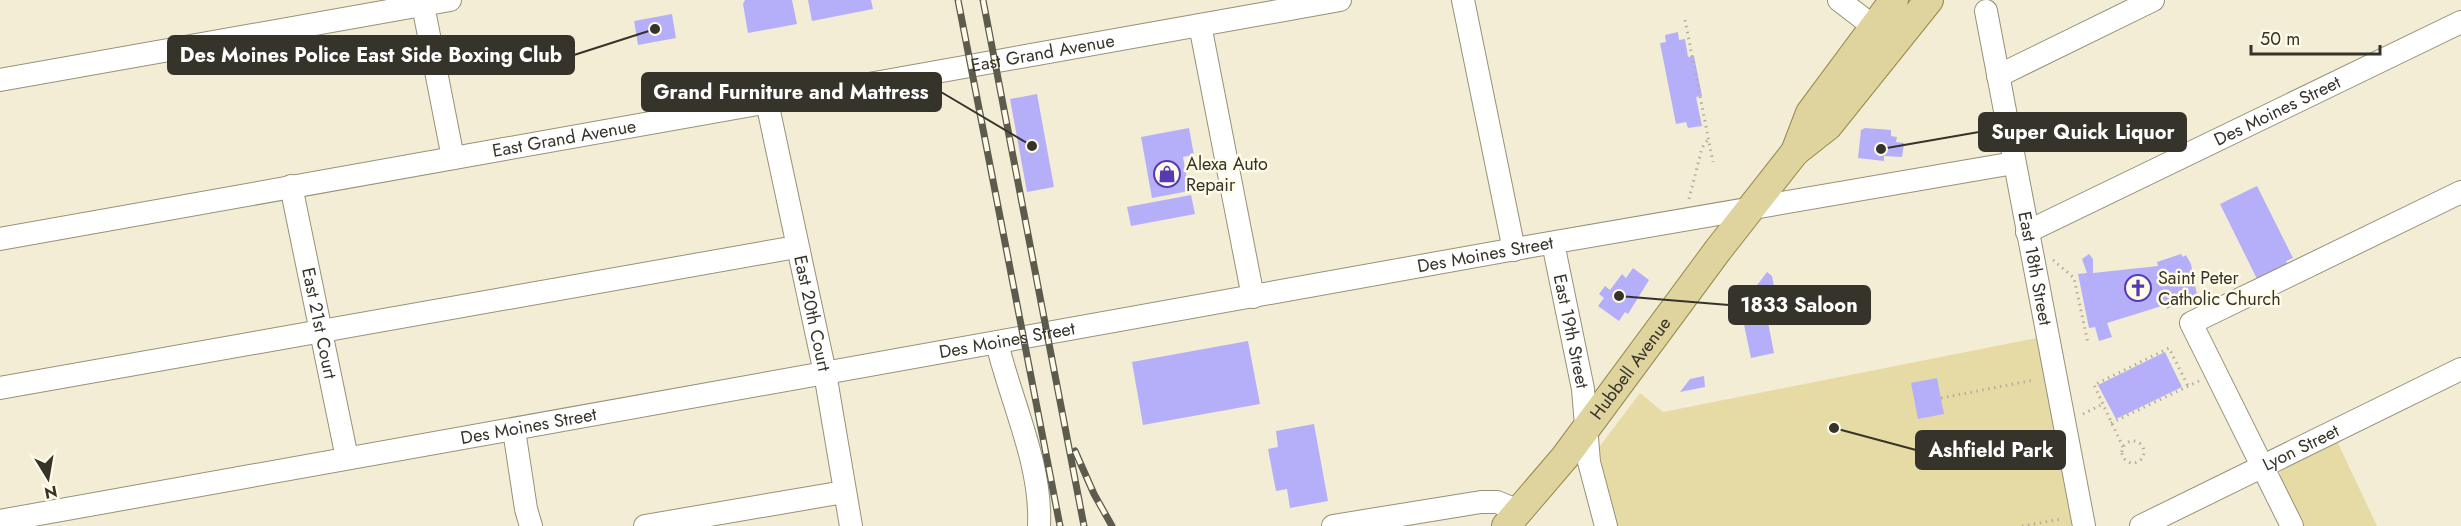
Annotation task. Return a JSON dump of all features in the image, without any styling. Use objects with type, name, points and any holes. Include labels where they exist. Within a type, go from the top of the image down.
[{"type":"main road","name":"Hubbell Avenue","points":[[1795,152],[1810,113],[1894,0]]},
{"type":"main road","name":"Hubbell Avenue","points":[[1512,519],[1585,431],[1795,152],[1828,126],[1929,0]]},
{"type":"street","points":[[0,80],[423,2],[450,0]]},
{"type":"street","name":"East Grand Avenue","points":[[0,239],[1340,0]]},
{"type":"street","points":[[1463,0],[1514,250]]},
{"type":"street","points":[[1839,0],[1874,27],[1894,32],[1907,29]]},
{"type":"street","points":[[1998,76],[2153,0]]},
{"type":"street","points":[[423,2],[453,158]]},
{"type":"street","name":"East 18th Street","points":[[1986,11],[2084,526]]},
{"type":"street","name":"Des Moines Street","points":[[2027,232],[2461,22]]},
{"type":"street","points":[[1200,25],[1253,297]]},
{"type":"street","name":"East 20th Court","points":[[767,102],[796,247],[825,373],[851,526]]},
{"type":"street","name":"Des Moines Street","points":[[0,521],[1553,243],[2014,163]]},
{"type":"street","name":"East 21st Court","points":[[291,186],[347,458]]},
{"type":"street","points":[[2292,526],[2191,323],[2461,192]]},
{"type":"street","name":"East 19th Street","points":[[1553,243],[1583,389],[1589,462],[1606,526]]},
{"type":"street","points":[[0,388],[796,247]]},
{"type":"street","points":[[998,343],[1022,427],[1040,506],[1039,526]]},
{"type":"street","name":"Lyon Street","points":[[2141,526],[2461,369]]},
{"type":"street","points":[[514,430],[531,526]]},
{"type":"street","points":[[645,526],[844,492]]},
{"type":"street","points":[[1334,526],[1495,502],[1512,519]]},
{"type":"path","points":[[1685,20],[1713,162]]},
{"type":"path","points":[[1689,199],[1702,148],[1708,138]]},
{"type":"path","points":[[2045,256],[2057,262],[2074,278],[2088,342]]},
{"type":"path","points":[[2123,447],[2131,441],[2138,443],[2143,448],[2142,458],[2136,463],[2126,461],[2122,454],[2123,447],[2094,385],[2169,348],[2188,386]]},
{"type":"path","points":[[1941,398],[2034,380]]},
{"type":"path","points":[[2111,423],[2200,380],[2204,390]]},
{"type":"path","points":[[2085,413],[2103,404]]},
{"type":"path","points":[[2022,526],[2062,519]]},
{"type":"shaded area","points":[[2037,338],[2075,526],[1616,526],[1597,450],[1640,393],[1663,412]]},
{"type":"shaded area","points":[[2337,441],[2377,526],[2300,526],[2285,497],[2280,481],[2282,467]]},
{"type":"building","points":[[745,0],[792,0],[797,24],[748,33],[743,4]]},
{"type":"building","points":[[808,0],[871,0],[873,9],[812,21]]},
{"type":"building","points":[[672,14],[676,38],[638,45],[634,21]]},
{"type":"building","points":[[1678,32],[1679,40],[1685,39],[1688,57],[1694,56],[1702,96],[1696,97],[1702,126],[1688,128],[1686,122],[1676,124],[1660,43],[1666,42],[1665,35]]},
{"type":"building","points":[[1037,94],[1054,187],[1027,192],[1010,99]]},
{"type":"building","name":"Alexa Auto Repair","points":[[1189,128],[1194,155],[1183,157],[1189,191],[1152,198],[1141,137]]},
{"type":"building","points":[[1865,128],[1891,130],[1891,136],[1897,137],[1896,142],[1904,143],[1902,157],[1884,156],[1884,161],[1858,158],[1861,130]]},
{"type":"building","points":[[2257,186],[2293,258],[2286,261],[2290,270],[2260,285],[2220,204]]},
{"type":"building","points":[[1191,195],[1195,214],[1131,226],[1127,207]]},
{"type":"building","name":"Saint Peter Catholic Church","points":[[2089,254],[2093,259],[2093,273],[2158,266],[2157,262],[2181,254],[2183,257],[2186,255],[2191,264],[2197,295],[2167,309],[2165,305],[2107,323],[2112,337],[2099,341],[2095,327],[2089,328],[2078,274],[2087,273],[2082,259]]},
{"type":"building","points":[[1633,268],[1649,280],[1628,314],[1625,312],[1619,321],[1598,306],[1604,298],[1599,294],[1605,286],[1610,290],[1622,274],[1626,278]]},
{"type":"building","points":[[1767,272],[1772,276],[1777,301],[1767,317],[1774,353],[1751,358],[1743,320],[1748,297]]},
{"type":"building","points":[[1248,341],[1260,404],[1143,425],[1132,362]]},
{"type":"building","points":[[2165,352],[2182,387],[2116,419],[2098,385]]},
{"type":"building","points":[[1704,376],[1705,387],[1680,392],[1690,379]]},
{"type":"building","points":[[1937,378],[1944,414],[1918,419],[1911,383]]},
{"type":"building","points":[[1314,424],[1328,501],[1290,508],[1287,489],[1276,491],[1268,449],[1278,447],[1276,431]]},
{"type":"railway","points":[[958,0],[1060,526]]},
{"type":"railway","points":[[983,0],[1084,526]]},
{"type":"railway","points":[[1075,451],[1094,494],[1112,526]]},
{"type":"place","name":"Des Moines Police East Side Boxing Club","points":[[655,29]]},
{"type":"place","name":"Grand Furniture and Mattress","points":[[1032,146]]},
{"type":"place","name":"Super Quick Liquor","points":[[1881,149]]},
{"type":"place","name":"Alexa Auto Repair","points":[[1167,174]]},
{"type":"place","name":"Saint Peter Catholic Church","points":[[2138,288]]},
{"type":"place","name":"1833 Saloon","points":[[1619,296]]},
{"type":"place","name":"Ashfield Park","points":[[1834,428]]}]
